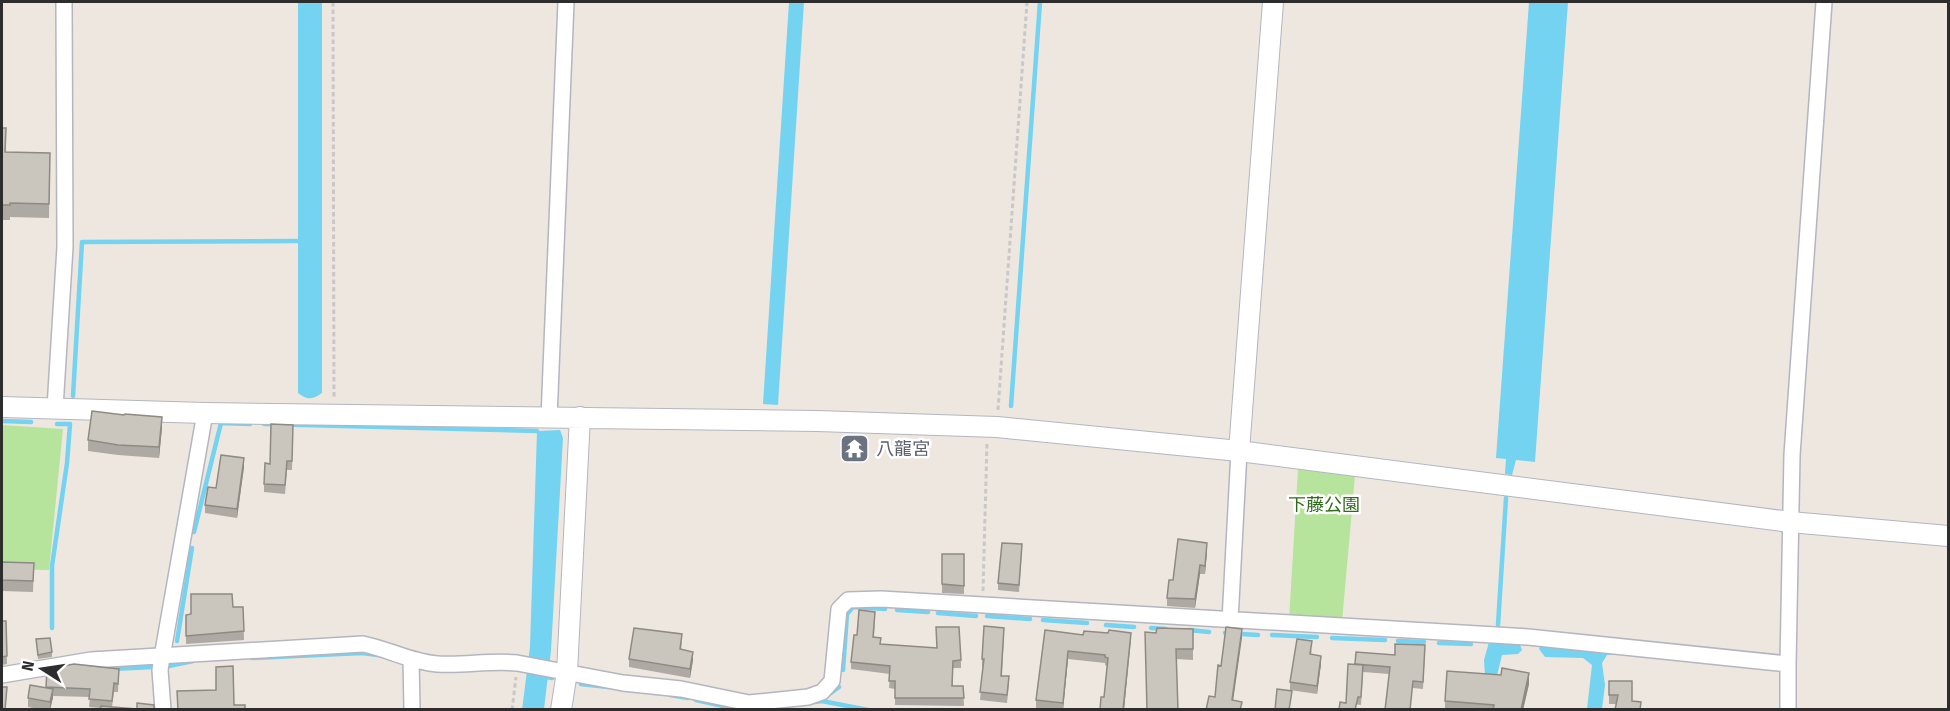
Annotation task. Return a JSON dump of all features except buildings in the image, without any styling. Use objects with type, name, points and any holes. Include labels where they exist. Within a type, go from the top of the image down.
[{"type":"street","points":[[55,408],[65,247],[64,2]]},
{"type":"street","points":[[549,418],[566,2]]},
{"type":"street","points":[[1230,621],[1239,451],[1273,2]]},
{"type":"street","points":[[1788,710],[1792,455],[1824,2]]},
{"type":"street","points":[[2,407],[205,413],[580,417],[997,427],[1239,451],[1790,522],[1948,536]]},
{"type":"street","points":[[163,710],[160,670],[205,413]]},
{"type":"street","points":[[561,710],[560,671],[580,417]]},
{"type":"street","points":[[2,675],[91,660],[363,644],[436,664],[504,662],[520,664],[623,683],[681,688],[748,703],[808,697],[822,692],[832,681],[839,609],[848,600],[881,599],[1528,638],[1788,664]]},
{"type":"street","points":[[411,659],[412,710]]},
{"type":"path","points":[[333,2],[334,415]]},
{"type":"path","points":[[983,604],[987,435],[997,427],[1027,2]]},
{"type":"path","points":[[512,710],[520,664]]},
{"type":"green space","points":[[2,425],[63,429],[49,570],[2,569]]},
{"type":"green space","name":"下藤公園","points":[[1298,469],[1355,476],[1342,622],[1289,620]]},
{"type":"water","points":[[298,2],[322,2],[322,393],[310,398],[298,393]]},
{"type":"water","points":[[789,2],[804,2],[778,405],[763,404]]},
{"type":"water","points":[[1529,2],[1568,2],[1535,462],[1516,460],[1512,475],[1505,474],[1506,459],[1496,458]]},
{"type":"water","points":[[560,430],[563,438],[551,651],[544,709],[522,710],[530,647],[537,431]]},
{"type":"water","points":[[1489,642],[1520,645],[1522,650],[1518,654],[1502,655],[1489,709],[1484,660]]},
{"type":"water","points":[[1541,644],[1625,654],[1607,655],[1602,663],[1605,685],[1602,709],[1587,709],[1592,665],[1583,658],[1545,657],[1539,649]]},
{"type":"waterway","points":[[1011,406],[1040,2]]},
{"type":"waterway","points":[[73,396],[82,242],[298,241]]},
{"type":"waterway","points":[[2,421],[31,422]]},
{"type":"waterway","points":[[194,532],[221,423],[250,424]]},
{"type":"waterway","points":[[52,628],[52,566],[67,463],[70,424],[57,424]]},
{"type":"waterway","points":[[264,424],[537,431]]},
{"type":"waterway","points":[[1498,625],[1506,498]]},
{"type":"waterway","points":[[177,641],[192,548]]},
{"type":"waterway","points":[[843,670],[847,614],[853,607],[885,609]]},
{"type":"waterway","points":[[897,610],[928,612]]},
{"type":"waterway","points":[[938,613],[976,616]]},
{"type":"waterway","points":[[987,616],[1030,619]]},
{"type":"waterway","points":[[1043,620],[1087,623]]},
{"type":"waterway","points":[[1106,625],[1134,627]]},
{"type":"waterway","points":[[1151,628],[1166,629]]},
{"type":"waterway","points":[[1189,630],[1209,632]]},
{"type":"waterway","points":[[1225,633],[1258,635]]},
{"type":"waterway","points":[[1272,635],[1317,637]]},
{"type":"waterway","points":[[1332,638],[1385,640]]},
{"type":"waterway","points":[[1398,641],[1424,642]]},
{"type":"waterway","points":[[1439,643],[1471,644]]},
{"type":"waterway","points":[[252,658],[362,653],[378,655]]},
{"type":"waterway","points":[[169,666],[193,661]]},
{"type":"waterway","points":[[111,669],[153,667]]},
{"type":"waterway","points":[[542,676],[552,678]]},
{"type":"waterway","points":[[581,684],[608,687]]},
{"type":"waterway","points":[[828,695],[839,687]]},
{"type":"waterway","points":[[670,695],[688,698]]},
{"type":"waterway","points":[[696,700],[741,710]]},
{"type":"waterway","points":[[814,702],[822,701],[868,710]]},
{"type":"place","name":"八龍宮","points":[[855,449]]}]
